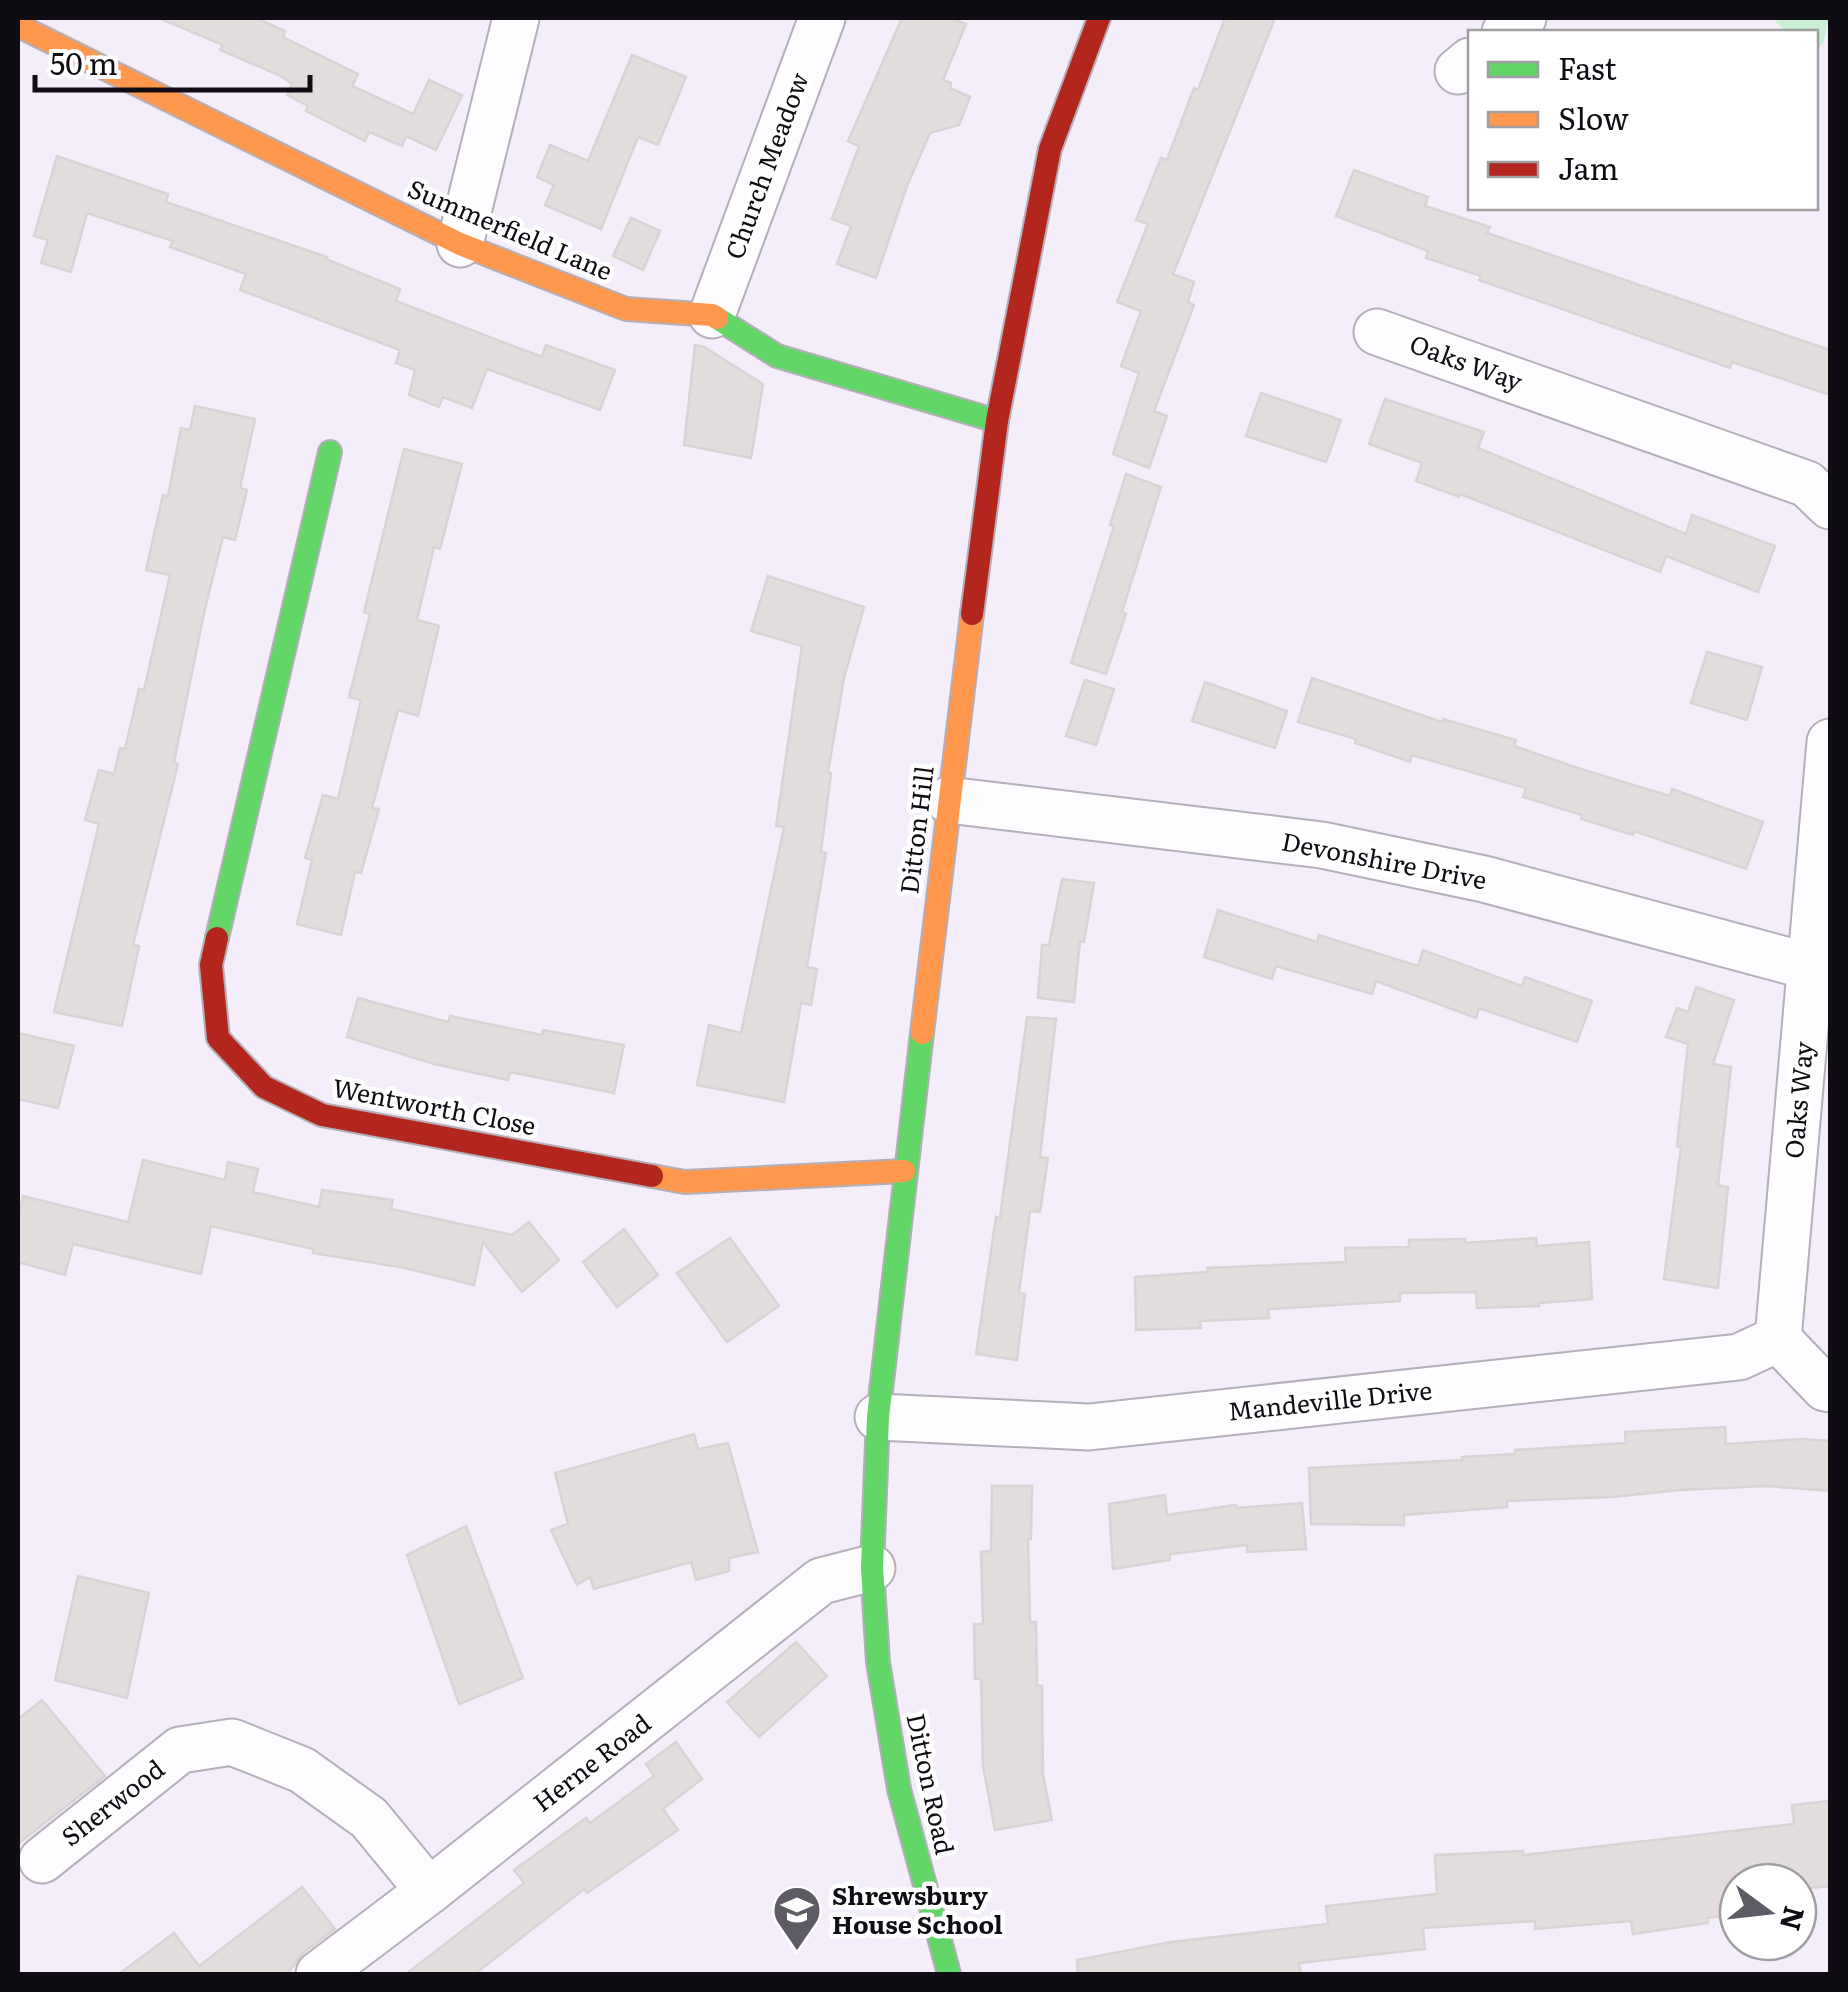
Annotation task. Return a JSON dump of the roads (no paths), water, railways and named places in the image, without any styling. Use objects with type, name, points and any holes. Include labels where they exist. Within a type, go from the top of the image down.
[{"type":"street","points":[[460,244],[516,18]]},
{"type":"street","name":"Church Meadow","points":[[712,315],[822,18]]},
{"type":"street","name":"Ditton Hill","points":[[878,1662],[872,1568],[878,1417],[948,800],[997,421],[1050,149],[1098,18]]},
{"type":"street","name":"Summerfield Lane","points":[[22,22],[460,244],[626,309],[712,315],[777,356],[997,421]]},
{"type":"street","name":"Oaks Way","points":[[1377,332],[1807,484],[1830,506]]},
{"type":"street","name":"Wentworth Close","points":[[330,452],[212,965],[218,1038],[264,1088],[322,1115],[685,1182],[904,1171]]},
{"type":"street","name":"Oaks Way","points":[[1778,1339],[1830,742]]},
{"type":"street","name":"Devonshire Drive","points":[[948,800],[1322,845],[1484,879],[1811,966]]},
{"type":"street","points":[[1778,1339],[1830,1388]]},
{"type":"street","name":"Mandeville Drive","points":[[878,1417],[1089,1427],[1739,1356],[1778,1339]]},
{"type":"street","name":"Herne Road","points":[[319,1974],[430,1891],[821,1581],[872,1568]]},
{"type":"street","name":"Ditton Road","points":[[878,1662],[898,1789],[949,1974]]},
{"type":"street","name":"Sherwood","points":[[42,1860],[180,1750],[232,1742],[302,1770],[369,1818],[430,1891]]},
{"type":"place","name":"Shrewsbury House School","points":[[797,1952]]}]
